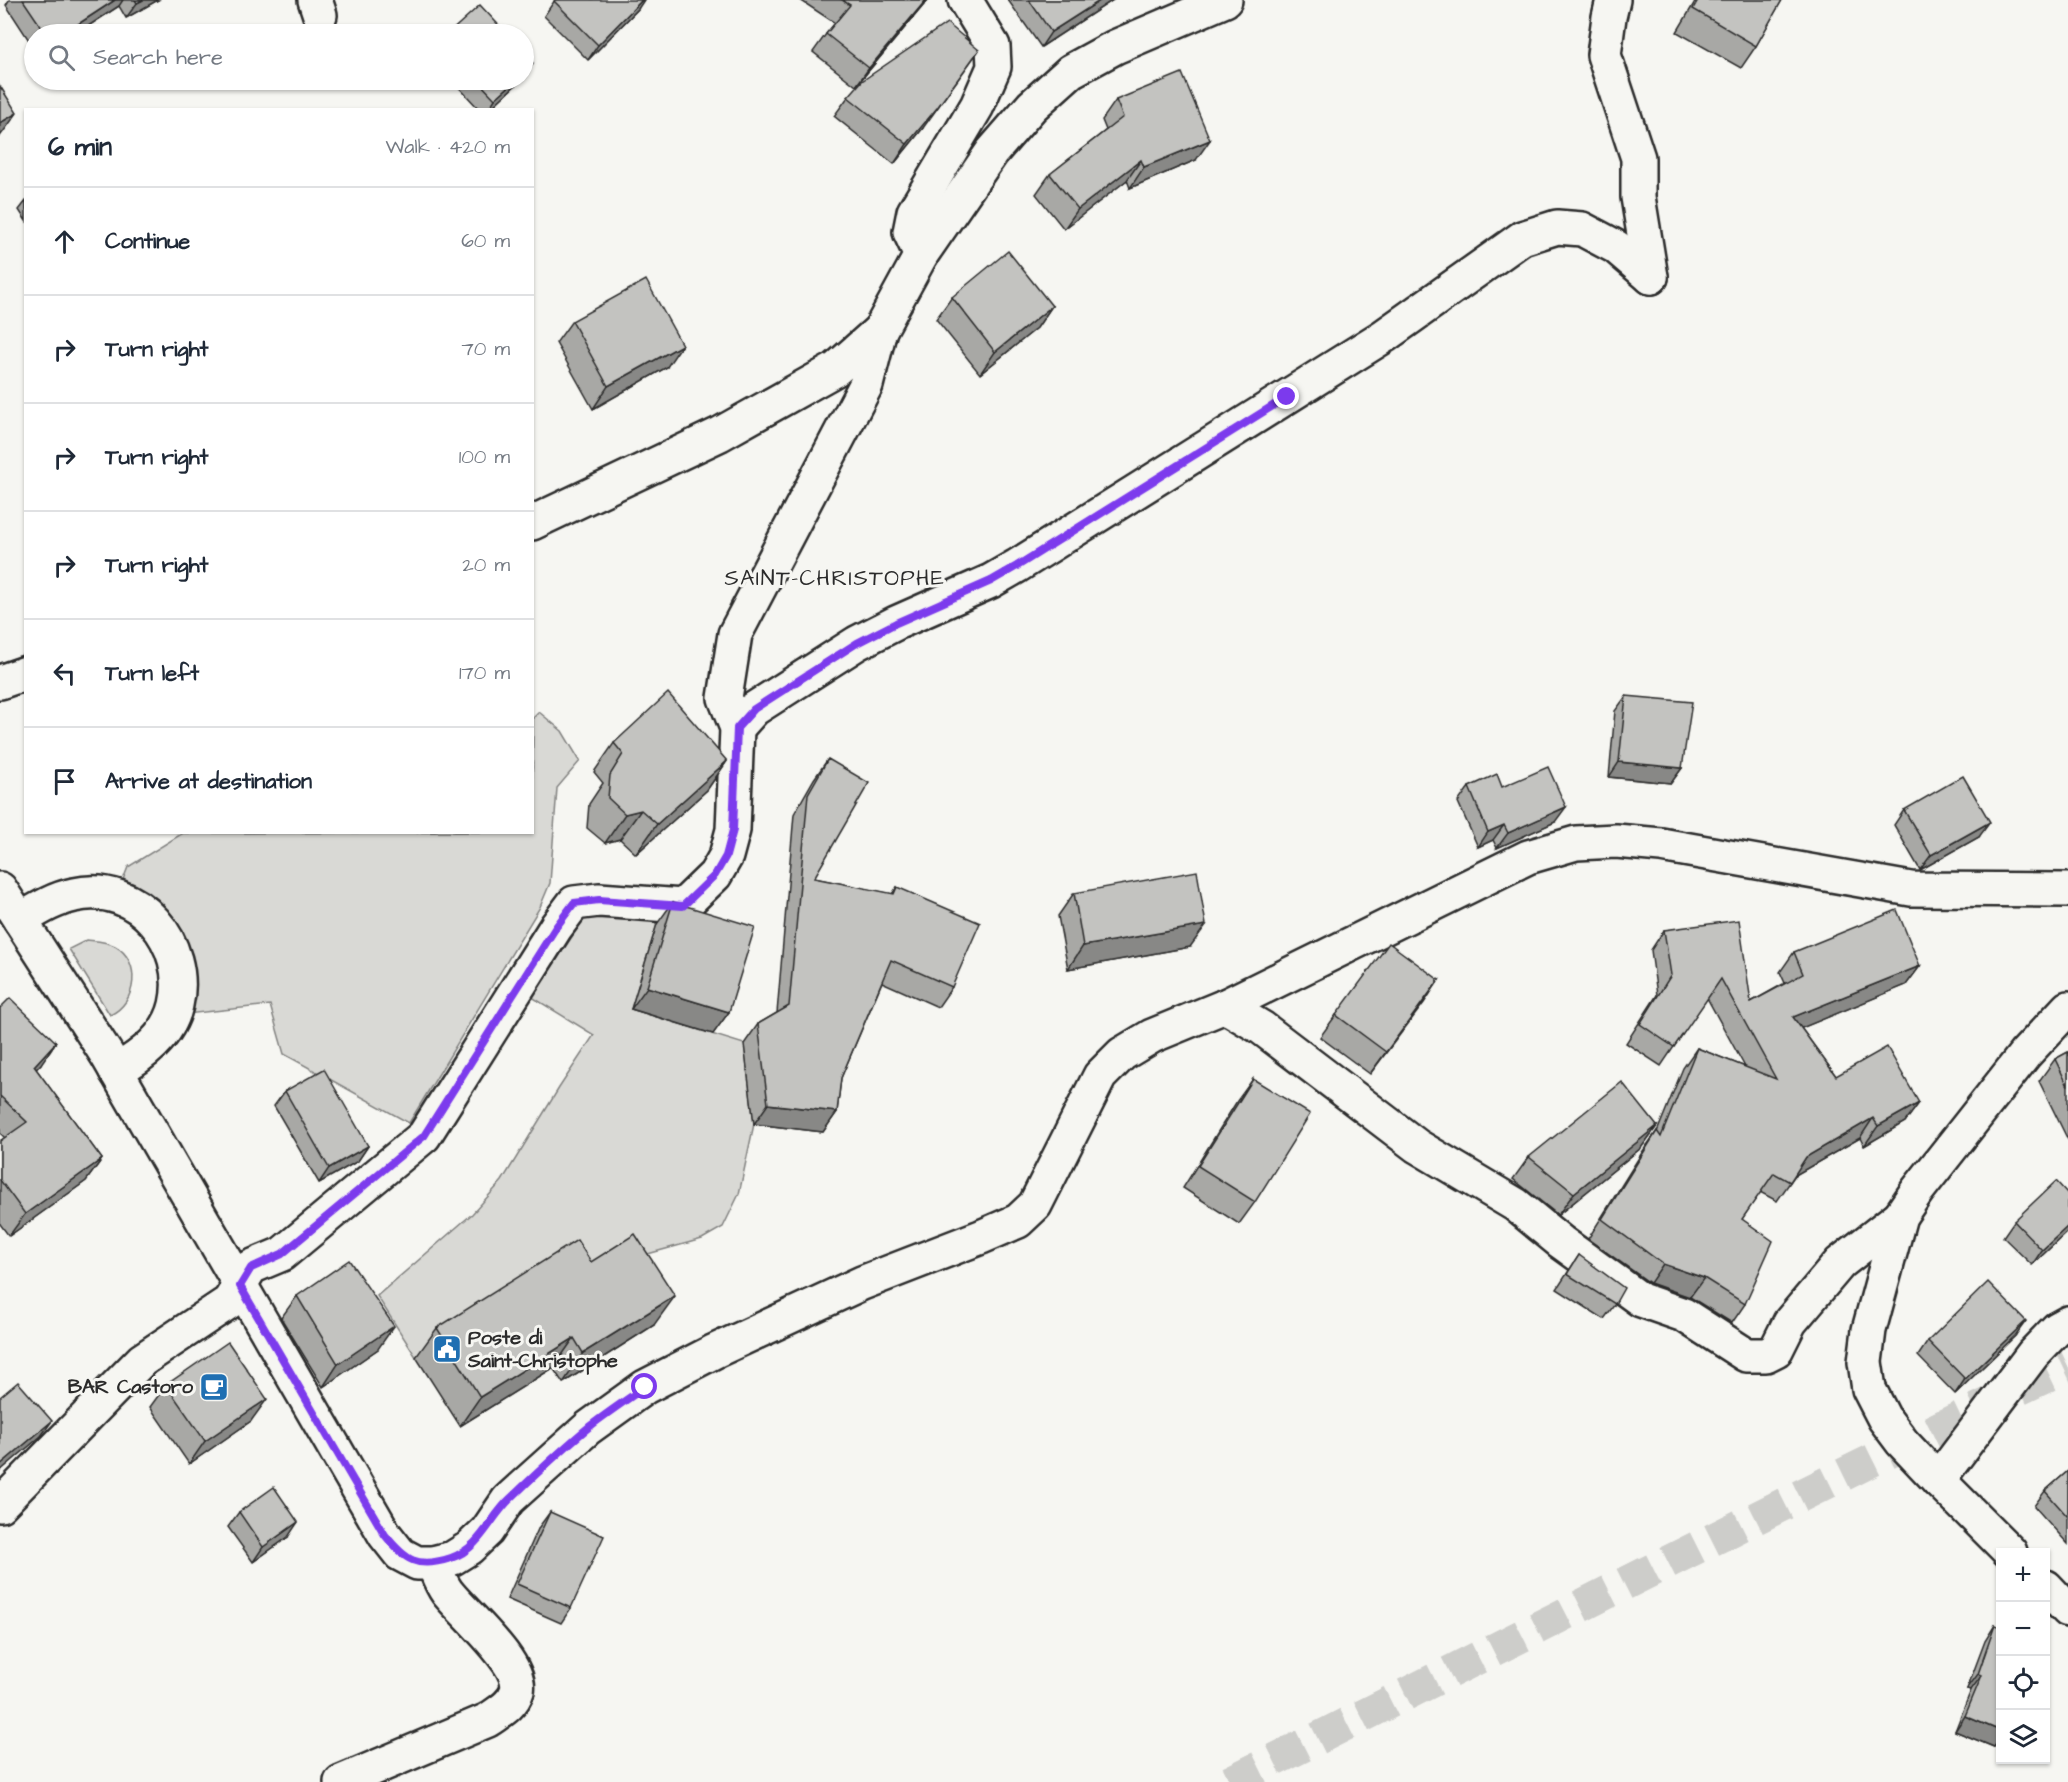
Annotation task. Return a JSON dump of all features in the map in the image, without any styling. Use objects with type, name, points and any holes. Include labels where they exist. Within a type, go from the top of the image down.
[{"type":"street","points":[[921,255],[910,232],[914,212],[977,106],[994,67],[993,46],[965,0]]},
{"type":"street","points":[[0,1505],[142,1360],[229,1302],[251,1268],[282,1254],[424,1136],[556,927],[574,903],[599,900],[683,906],[715,875],[726,856],[733,830],[737,728],[725,698],[735,634],[866,385],[880,330],[921,255],[992,152],[1032,106],[1071,71],[1115,47],[1225,0]]},
{"type":"street","points":[[737,728],[754,709],[857,643],[991,581],[1017,566],[1384,336],[1522,238],[1557,227],[1582,229],[1616,247],[1651,278],[1638,197],[1638,158],[1604,55],[1613,0]]},
{"type":"street","points":[[534,522],[720,434],[836,369],[880,330]]},
{"type":"street","points":[[0,682],[24,674]]},
{"type":"street","points":[[0,889],[116,1071],[385,1535],[400,1554],[417,1563],[433,1563],[453,1558],[469,1548],[487,1531],[508,1500],[588,1428],[645,1387],[715,1351],[862,1283],[1018,1221],[1035,1205],[1100,1076],[1122,1054],[1152,1036],[1225,1006],[1528,857],[1576,843],[1616,841],[1661,845],[1911,889],[2068,890]]},
{"type":"street","points":[[20,920],[44,905],[75,894],[105,894],[133,904],[157,922],[172,947],[179,977],[176,1006],[163,1033],[142,1055],[116,1071]]},
{"type":"street","points":[[1225,1006],[1262,1028],[1417,1146],[1516,1205],[1561,1242],[1641,1299],[1684,1315],[1746,1355],[1766,1355],[1776,1350],[1790,1322],[1840,1263],[1900,1216],[1917,1191],[2025,1054],[2068,1008]]},
{"type":"street","points":[[1900,1216],[1869,1330],[1865,1362],[1869,1389],[1884,1418],[1902,1442],[2006,1548]]},
{"type":"street","points":[[1938,1480],[2033,1354],[2057,1329],[2068,1323]]},
{"type":"street","points":[[342,1782],[488,1720],[508,1707],[517,1691],[516,1679],[510,1665],[446,1590],[433,1563]]},
{"type":"street","points":[[2050,1591],[2068,1610]]},
{"type":"shaded area","points":[[539,712],[562,731],[580,761],[557,788],[550,883],[540,907],[409,1123],[284,1054],[270,1005],[186,1014],[189,967],[185,940],[180,929],[163,912],[121,885],[128,867],[181,834],[534,834],[534,717]]},
{"type":"shaded area","points":[[631,915],[657,924],[631,1009],[744,1044],[754,1124],[739,1194],[723,1227],[702,1239],[615,1263],[556,1269],[416,1357],[377,1296],[472,1214],[502,1181],[594,1035],[532,997],[585,917]]},
{"type":"shaded area","points":[[87,940],[105,942],[115,946],[124,953],[129,961],[133,982],[131,992],[119,1009],[110,1015],[69,949]]},
{"type":"building","points":[[23,0],[115,0],[78,24],[39,24]]},
{"type":"building","points":[[555,0],[642,0],[598,45]]},
{"type":"building","points":[[842,0],[926,0],[869,68],[826,34],[850,5]]},
{"type":"building","points":[[1029,0],[1101,0],[1051,32]]},
{"type":"building","points":[[1698,0],[1782,0],[1756,46],[1693,9]]},
{"type":"building","points":[[480,5],[498,24],[459,24]]},
{"type":"building","points":[[947,23],[979,50],[937,108],[907,144],[848,97],[862,81]]},
{"type":"building","points":[[1182,73],[1210,140],[1144,167],[1141,160],[1078,209],[1050,174],[1123,117],[1116,100]]},
{"type":"building","points":[[0,86],[17,113],[0,123]]},
{"type":"building","points":[[486,90],[505,90],[495,99]]},
{"type":"building","points":[[1008,251],[1052,306],[995,352],[952,297]]},
{"type":"building","points":[[646,280],[682,345],[608,386],[572,321]]},
{"type":"building","points":[[668,693],[727,761],[657,824],[641,810],[625,814],[608,798],[610,775],[623,754],[614,743]]},
{"type":"building","points":[[1626,696],[1692,702],[1682,768],[1619,762]]},
{"type":"building","points":[[828,759],[869,783],[814,878],[894,894],[897,887],[980,923],[952,987],[891,960],[841,1078],[837,1112],[768,1104],[758,1024],[789,1006],[808,794]]},
{"type":"building","points":[[1548,767],[1566,807],[1508,833],[1504,825],[1488,832],[1469,787],[1497,774],[1502,787]]},
{"type":"building","points":[[1963,776],[1990,822],[1931,855],[1904,810]]},
{"type":"building","points":[[1197,871],[1206,925],[1083,946],[1074,893]]},
{"type":"building","points":[[673,902],[755,927],[729,1012],[647,987]]},
{"type":"building","points":[[1897,910],[1920,966],[1793,1017],[1836,1076],[1887,1047],[1919,1103],[1878,1126],[1873,1118],[1806,1157],[1790,1182],[1774,1173],[1742,1219],[1773,1241],[1745,1304],[1704,1278],[1663,1264],[1602,1219],[1657,1131],[1661,1137],[1697,1048],[1776,1079],[1721,979],[1674,1047],[1640,1024],[1671,975],[1664,930],[1739,920],[1751,1002],[1803,974],[1794,952]]},
{"type":"building","points":[[1389,943],[1439,980],[1386,1052],[1336,1015]]},
{"type":"building","points":[[10,998],[56,1042],[34,1066],[102,1159],[25,1214],[0,1180],[0,1141],[27,1122],[0,1096],[0,1008]]},
{"type":"building","points":[[2068,1052],[2068,1086],[2055,1059]]},
{"type":"building","points":[[324,1069],[368,1146],[329,1168],[285,1091]]},
{"type":"building","points":[[1253,1079],[1310,1114],[1255,1202],[1198,1166]]},
{"type":"building","points":[[1622,1082],[1657,1126],[1574,1193],[1529,1157]]},
{"type":"building","points":[[2056,1181],[2068,1194],[2068,1226],[2042,1250],[2014,1221]]},
{"type":"building","points":[[635,1234],[675,1296],[583,1353],[574,1338],[480,1397],[437,1328],[577,1240],[591,1262]]},
{"type":"building","points":[[1579,1255],[1624,1288],[1615,1304],[1567,1274]]},
{"type":"building","points":[[349,1260],[394,1326],[338,1364],[297,1296]]},
{"type":"building","points":[[1988,1282],[2026,1321],[1965,1379],[1928,1341]]},
{"type":"building","points":[[228,1342],[267,1399],[205,1441],[166,1385]]},
{"type":"building","points":[[18,1382],[52,1421],[0,1465],[0,1397]]},
{"type":"building","points":[[2068,1471],[2068,1517],[2045,1491]]},
{"type":"building","points":[[274,1487],[298,1522],[263,1547],[239,1512]]},
{"type":"building","points":[[550,1512],[604,1536],[571,1608],[517,1584]]},
{"type":"building","points":[[1996,1625],[1996,1729],[1965,1716],[1982,1675],[1978,1674]]},
{"type":"tunnel","points":[[1230,1782],[1752,1520],[2068,1366]]},
{"type":"place","name":"Poste di Saint-Christophe","points":[[447,1349]]},
{"type":"place","name":"BAR Castoro","points":[[214,1387]]},
{"type":"district","name":"SAINT-CHRISTOPHE","points":[[835,578]]},
{"type":"route","points":[[645,1387],[588,1428],[508,1500],[487,1531],[469,1548],[453,1558],[433,1563],[417,1563],[400,1554],[385,1535],[240,1286],[251,1268],[282,1254],[424,1136],[556,927],[574,903],[599,900],[683,906],[715,875],[726,856],[733,830],[737,728],[754,709],[857,643],[991,581],[1017,566],[1287,397]]}]
